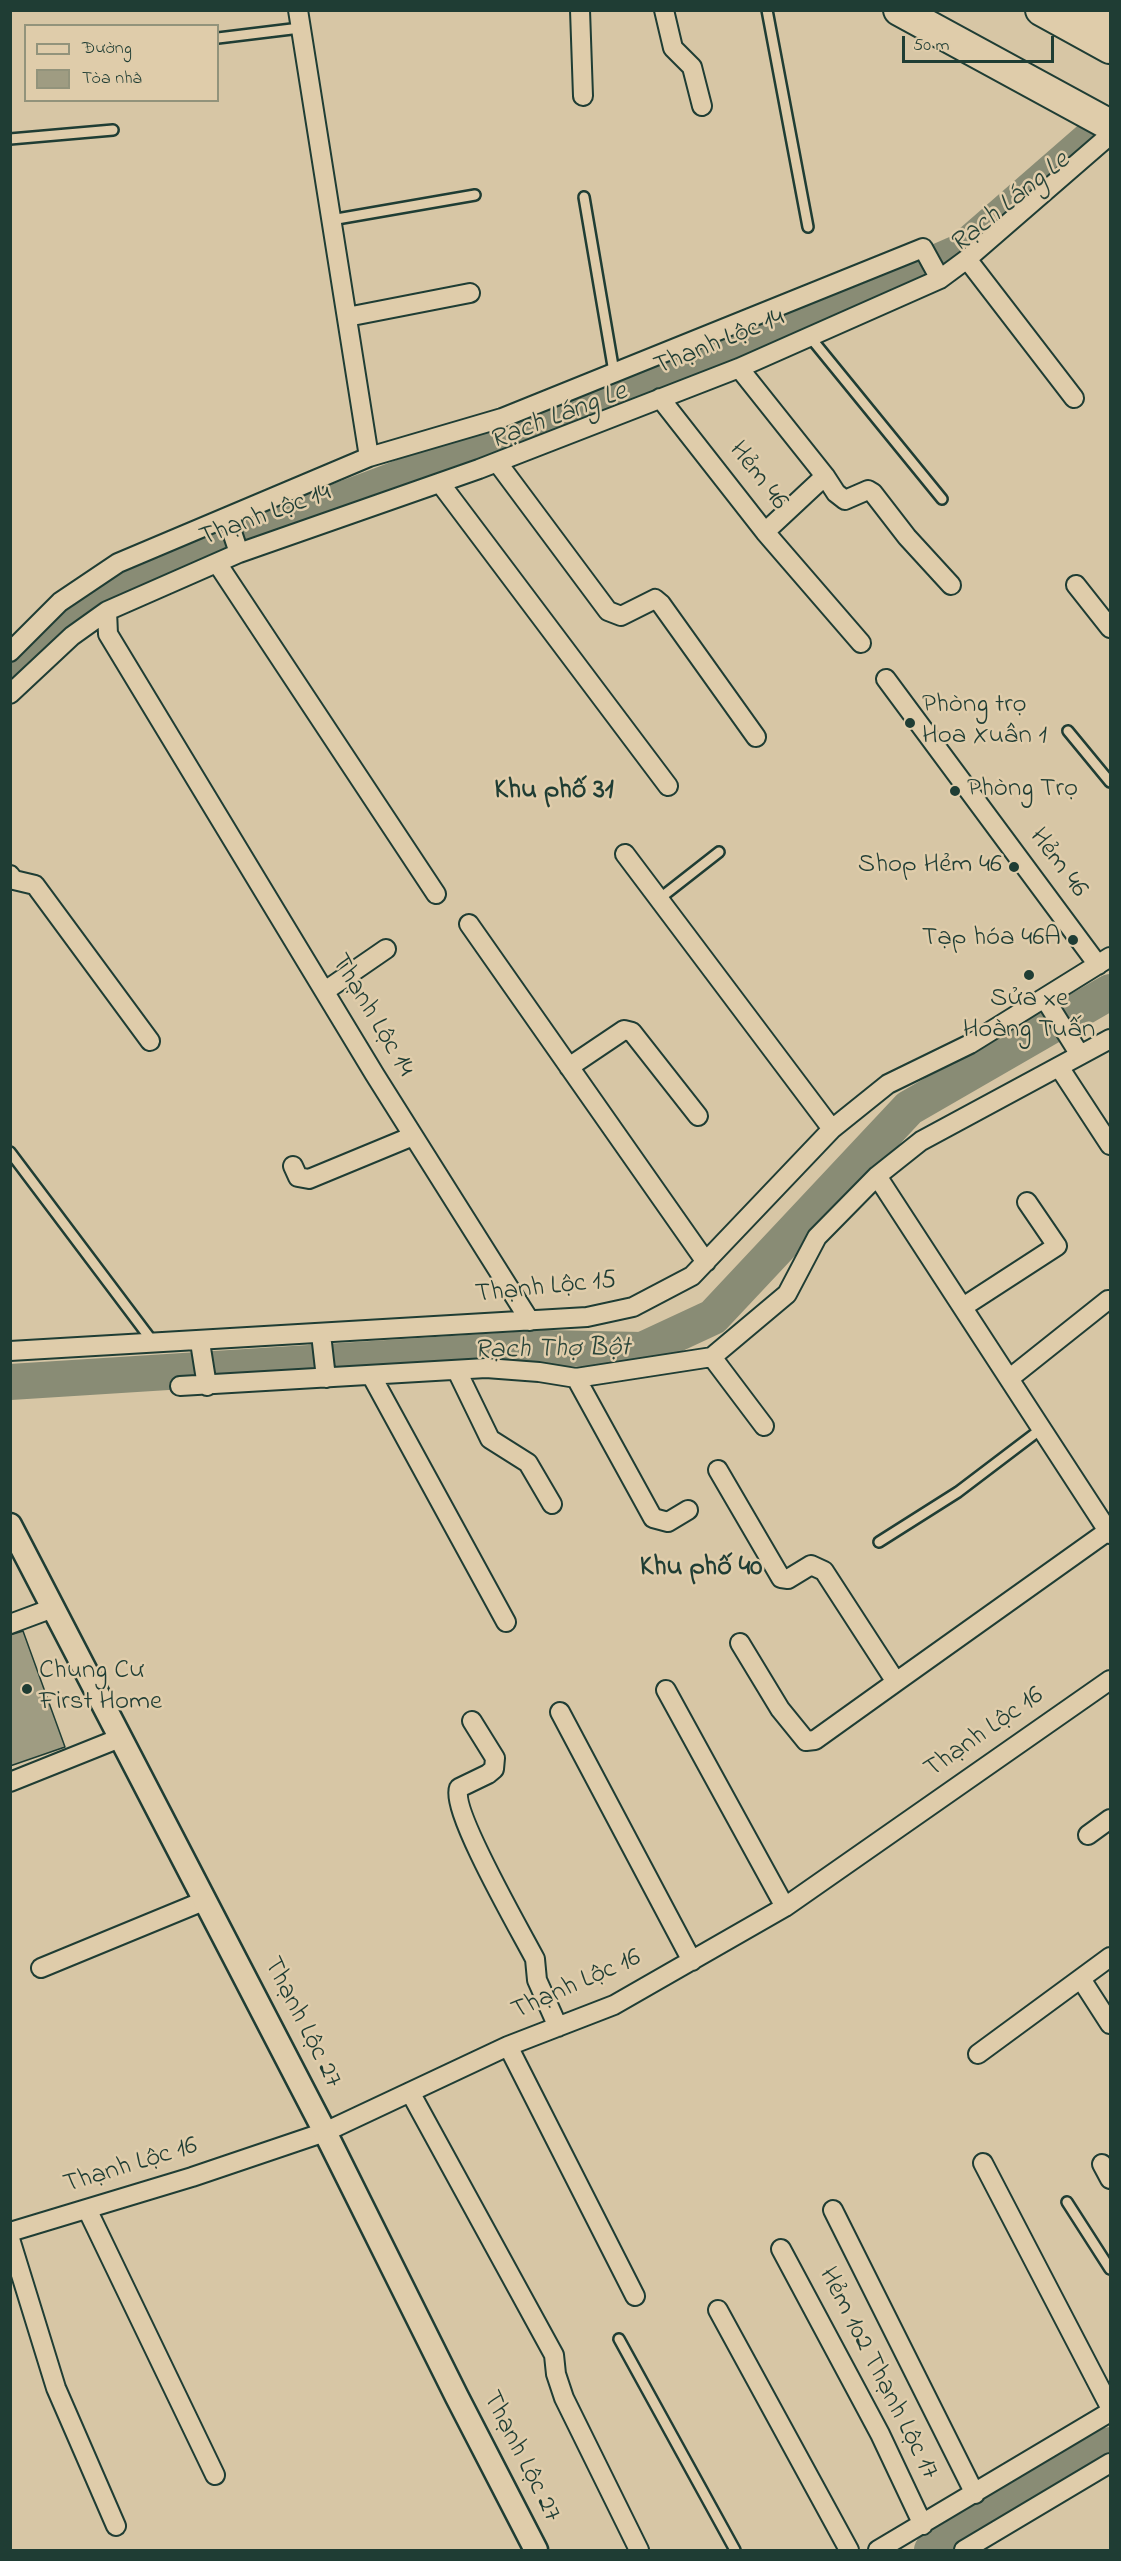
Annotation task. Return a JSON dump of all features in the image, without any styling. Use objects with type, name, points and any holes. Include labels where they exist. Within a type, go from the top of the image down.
[{"type":"highway","points":[[900,10],[1110,125]]},
{"type":"highway","points":[[943,10],[1110,101]]},
{"type":"highway","points":[[1091,10],[1110,21]]},
{"type":"highway","points":[[1050,13],[1110,48]]},
{"type":"street","points":[[580,10],[583,96]]},
{"type":"street","points":[[664,10],[673,48],[692,67],[702,106]]},
{"type":"street","points":[[299,19],[369,457]]},
{"type":"street","name":"Thạnh Lộc 14","points":[[10,694],[72,636],[107,611],[239,553],[440,483],[739,368],[940,279],[967,259],[1110,135]]},
{"type":"street","name":"Thạnh Lộc 14","points":[[10,652],[60,602],[118,562],[369,457],[502,418],[923,248],[940,279]]},
{"type":"street","points":[[967,259],[1074,398]]},
{"type":"street","points":[[347,317],[470,293]]},
{"type":"street","points":[[739,368],[836,493],[845,500],[868,490],[873,493],[951,585]]},
{"type":"street","name":"Hẻm 46","points":[[660,398],[765,532],[861,643]]},
{"type":"street","points":[[496,462],[608,611],[621,616],[655,599],[661,604],[756,737]]},
{"type":"street","points":[[765,532],[825,476]]},
{"type":"street","points":[[440,483],[668,786]]},
{"type":"street","points":[[227,517],[239,553]]},
{"type":"street","points":[[217,563],[436,894]]},
{"type":"street","points":[[1076,585],[1110,628]]},
{"type":"street","name":"Thạnh Lộc 14","points":[[107,611],[108,634],[413,1136],[530,1321]]},
{"type":"street","name":"Hẻm 46","points":[[886,679],[1104,961]]},
{"type":"street","points":[[625,854],[832,1129]]},
{"type":"street","points":[[10,875],[14,880],[35,885],[150,1041]]},
{"type":"street","points":[[469,924],[706,1262]]},
{"type":"street","points":[[325,991],[386,949]]},
{"type":"street","name":"Thạnh Lộc 15","points":[[10,1351],[200,1342],[587,1317],[633,1307],[692,1276],[832,1129],[888,1084],[970,1044],[1104,961]]},
{"type":"street","points":[[1045,999],[1080,1055]]},
{"type":"street","points":[[569,1067],[624,1030],[632,1032],[698,1116]]},
{"type":"street","points":[[180,1386],[486,1368],[539,1372],[576,1378],[712,1357],[787,1294],[817,1237],[877,1176],[921,1141],[1110,1039]]},
{"type":"street","points":[[1059,1066],[1110,1145]]},
{"type":"street","points":[[293,1166],[298,1177],[309,1179],[413,1136]]},
{"type":"street","points":[[740,1643],[780,1709],[806,1741],[815,1740],[1109,1532],[877,1176]]},
{"type":"street","points":[[963,1307],[1057,1246],[1027,1202]]},
{"type":"street","points":[[1010,1378],[1108,1300]]},
{"type":"street","points":[[321,1334],[326,1378]]},
{"type":"street","points":[[200,1342],[207,1386]]},
{"type":"street","points":[[712,1357],[764,1426]]},
{"type":"street","points":[[457,1371],[490,1439],[528,1463],[552,1504]]},
{"type":"street","points":[[371,1375],[506,1622]]},
{"type":"street","points":[[576,1378],[653,1518],[668,1522],[688,1510]]},
{"type":"street","points":[[718,1470],[781,1578],[789,1580],[811,1565],[824,1571],[896,1682]]},
{"type":"street","name":"Thạnh Lộc 27","points":[[10,1525],[206,1900],[536,2550]]},
{"type":"street","points":[[10,1624],[53,1608]]},
{"type":"street","name":"Thạnh Lộc 16","points":[[10,2232],[192,2177],[325,2132],[508,2046],[615,2005],[785,1907],[1110,1680]]},
{"type":"street","points":[[666,1690],[785,1907]]},
{"type":"street","points":[[560,1712],[692,1961]]},
{"type":"street","points":[[472,1721],[495,1758],[494,1769],[459,1788],[457,1793],[459,1804],[473,1839],[535,1959],[537,1980],[558,2027]]},
{"type":"street","points":[[10,1782],[120,1738]]},
{"type":"street","points":[[1088,1834],[1110,1819]]},
{"type":"street","points":[[41,1968],[206,1900]]},
{"type":"street","points":[[978,2054],[1110,1957]]},
{"type":"street","points":[[1081,1979],[1110,2024]]},
{"type":"street","points":[[508,2046],[635,2296]]},
{"type":"street","points":[[410,2092],[554,2355],[556,2374],[564,2398],[639,2550]]},
{"type":"street","points":[[983,2163],[1110,2407]]},
{"type":"street","points":[[87,2209],[215,2475]]},
{"type":"street","points":[[833,2210],[975,2494]]},
{"type":"street","points":[[10,2239],[56,2388],[116,2526]]},
{"type":"street","name":"Hẻm 102 Thạnh Lộc 17","points":[[781,2249],[880,2434],[923,2525]]},
{"type":"street","points":[[718,2310],[849,2550]]},
{"type":"street","points":[[878,2550],[1110,2412]]},
{"type":"street","points":[[964,2550],[1110,2463]]},
{"type":"lane","points":[[767,10],[808,227]]},
{"type":"lane","points":[[219,38],[299,19]]},
{"type":"lane","points":[[10,139],[113,130]]},
{"type":"lane","points":[[331,220],[476,195]]},
{"type":"lane","points":[[584,198],[614,372]]},
{"type":"lane","points":[[810,337],[942,499]]},
{"type":"lane","points":[[1068,731],[1110,782]]},
{"type":"lane","points":[[659,899],[719,852]]},
{"type":"lane","points":[[10,1152],[154,1344]]},
{"type":"lane","points":[[879,1542],[958,1492],[1041,1429]]},
{"type":"lane","points":[[1067,2202],[1110,2269]]},
{"type":"lane","points":[[619,2339],[735,2550]]},
{"type":"building","name":"Chung Cư First Home","points":[[23,1631],[65,1747],[10,1766],[10,1635]]},
{"type":"waterway","name":"Rạch Láng Le","points":[[10,672],[55,628],[118,584],[718,358],[960,252],[1092,137]]},
{"type":"waterway","name":"Rạch Thợ Bột","points":[[10,1382],[546,1348],[642,1350],[713,1317],[909,1108],[1110,992]]},
{"type":"waterway","points":[[932,2550],[1110,2445]]},
{"type":"place","name":"Phòng trọ Hoa Xuân 1","points":[[910,723]]},
{"type":"place","name":"Phòng Trọ","points":[[955,791]]},
{"type":"place","name":"Shop Hẻm 46","points":[[1014,867]]},
{"type":"place","name":"Tạp hóa 46A","points":[[1073,940]]},
{"type":"place","name":"Sửa xe Hoàng Tuấn","points":[[1029,975]]},
{"type":"place","name":"Chung Cư First Home","points":[[27,1689]]},
{"type":"district","name":"Khu phố 31","points":[[554,792]]},
{"type":"district","name":"Khu phố 40","points":[[701,1569]]}]
